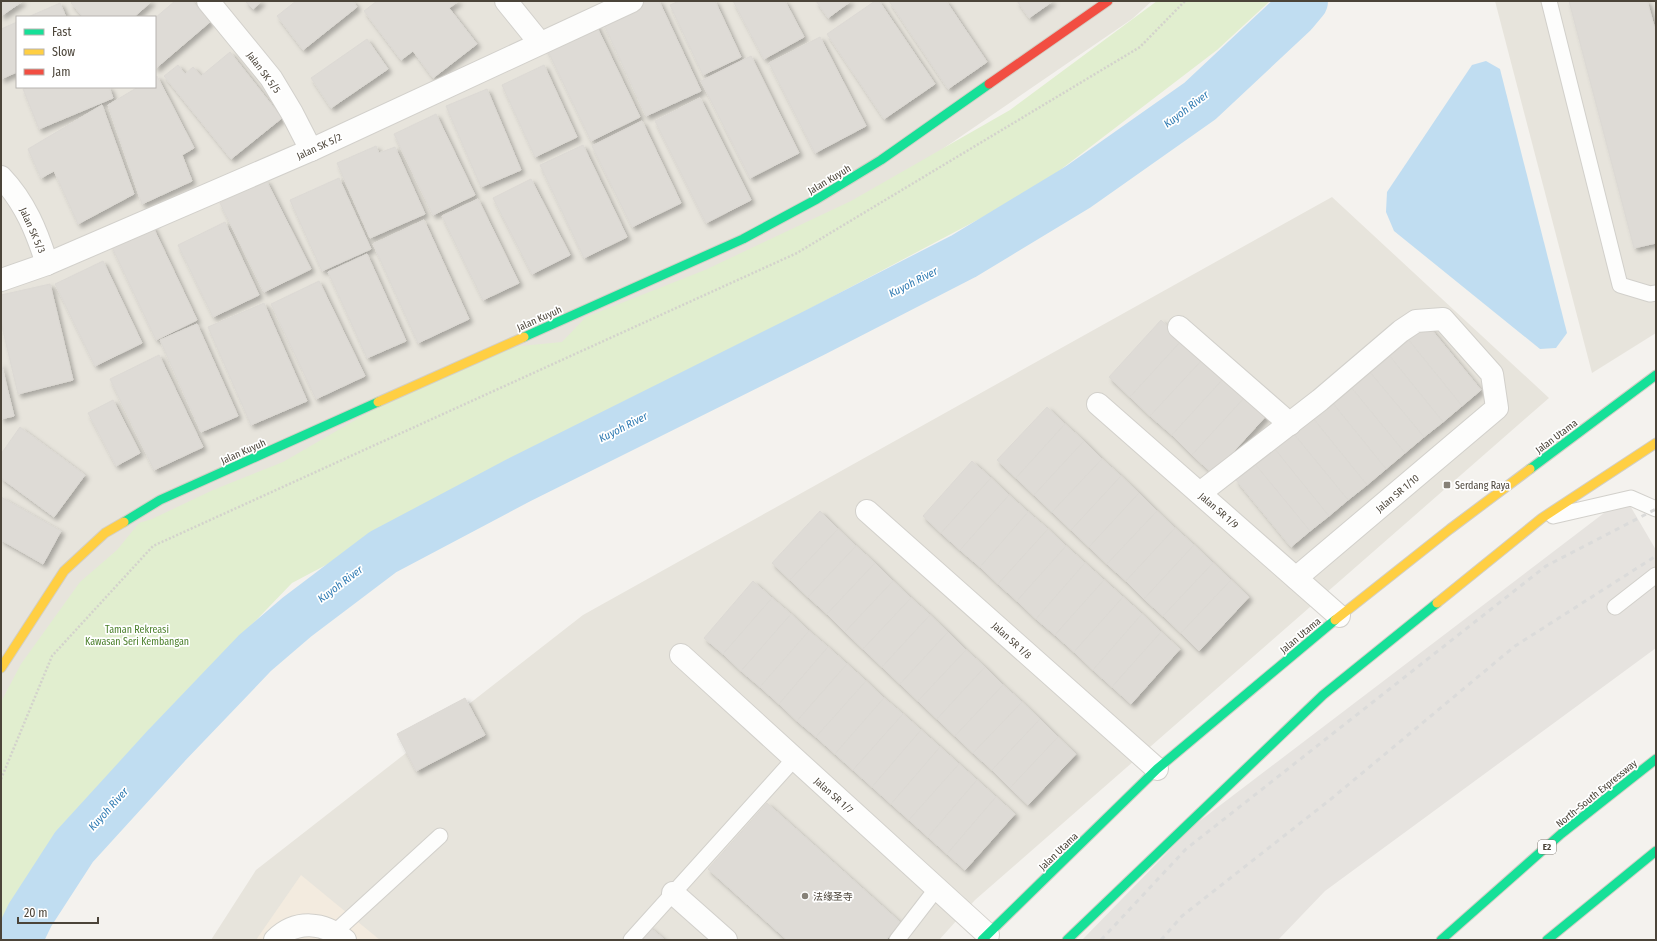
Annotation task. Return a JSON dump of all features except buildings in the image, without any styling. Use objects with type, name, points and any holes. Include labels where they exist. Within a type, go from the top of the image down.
[{"type":"main road","name":"Jalan Kuyuh","points":[[1,668],[64,571],[105,533],[160,500],[742,239],[817,199],[881,160],[1108,1]]},
{"type":"main road","name":"Jalan Utama","points":[[985,937],[1157,769],[1339,616],[1450,529],[1656,375]]},
{"type":"main road","points":[[1067,940],[1323,695],[1542,518],[1656,443]]},
{"type":"main road","name":"North–South Expressway","points":[[1441,940],[1561,834],[1656,758]]},
{"type":"main road","points":[[1547,940],[1656,851]]},
{"type":"street","name":"Jalan SK 5/5","points":[[208,1],[271,78],[292,113],[311,150]]},
{"type":"street","points":[[506,1],[540,43]]},
{"type":"street","name":"Jalan SK 5/2","points":[[1,280],[48,264],[311,150],[632,1]]},
{"type":"street","name":"Jalan SK 5/3","points":[[1,177],[12,189],[28,214],[48,264]]},
{"type":"street","name":"Jalan SR 1/10","points":[[1290,424],[1416,320],[1443,319],[1492,374],[1497,408],[1296,578]]},
{"type":"street","points":[[1180,327],[1290,424],[1200,493]]},
{"type":"street","name":"Jalan SR 1/9","points":[[1098,404],[1339,616]]},
{"type":"street","name":"Jalan SR 1/8","points":[[867,511],[1157,769]]},
{"type":"street","name":"Jalan SR 1/7","points":[[681,655],[937,888],[985,937]]},
{"type":"street","points":[[673,893],[726,940]]},
{"type":"street","points":[[275,940],[286,931],[310,924],[340,936]]},
{"type":"lane","points":[[1549,1],[1620,285],[1650,294],[1656,293]]},
{"type":"lane","points":[[1542,518],[1631,498],[1656,509]]},
{"type":"lane","points":[[1615,607],[1656,575]]},
{"type":"lane","points":[[631,940],[795,758]]},
{"type":"lane","points":[[340,936],[440,836]]},
{"type":"lane","points":[[897,940],[937,888]]},
{"type":"path","points":[[1,779],[52,656],[153,546],[797,253],[1140,47],[1185,1]]},
{"type":"shaded area","points":[[1,1],[1152,1],[1132,19],[887,187],[71,604],[8,689],[1,705]]},
{"type":"shaded area","points":[[1495,1],[1656,1],[1656,333],[1592,373]]},
{"type":"shaded area","points":[[1332,197],[1549,398],[975,900],[939,940],[211,940],[256,870],[583,615]]},
{"type":"shaded area","points":[[1625,497],[1656,550],[1656,648],[1325,891],[1278,940],[1082,940],[1193,826]]},
{"type":"shaded area","points":[[301,875],[380,940],[256,940]]},
{"type":"green space","name":"Taman Rekreasi Kawasan Seri Kembangan","points":[[1157,1],[1270,1],[1217,50],[1034,190],[292,583],[128,753],[1,932],[1,702],[21,664],[80,582],[117,550],[139,523],[152,519],[213,490],[283,462],[383,404],[510,347],[562,342],[586,317],[705,270],[851,201],[1010,110]]},
{"type":"water","points":[[1486,61],[1500,69],[1567,333],[1556,348],[1540,349],[1394,231],[1386,212],[1387,192],[1472,65]]},
{"type":"waterway","name":"Kuyoh River","points":[[18,940],[30,915],[74,847],[167,745],[255,653],[297,617],[383,552],[519,480],[814,333],[964,256],[1078,187],[1200,101],[1294,13],[1304,1]]},
{"type":"railway","points":[[1101,940],[1186,849],[1546,566],[1656,509]]},
{"type":"railway","points":[[1161,940],[1182,916],[1331,799],[1515,646],[1656,556]]},
{"type":"traffic: fast","points":[[524,337],[743,239],[817,199],[881,160],[989,84]]},
{"type":"traffic: fast","points":[[1530,469],[1656,375]]},
{"type":"traffic: fast","points":[[124,522],[160,500],[378,402]]},
{"type":"traffic: fast","points":[[1067,940],[1323,695],[1437,603]]},
{"type":"traffic: fast","points":[[982,940],[1157,769],[1335,620]]},
{"type":"traffic: fast","points":[[1441,940],[1561,834],[1656,759]]},
{"type":"traffic: fast","points":[[1547,940],[1656,851]]},
{"type":"traffic: slow","points":[[378,402],[524,337]]},
{"type":"traffic: slow","points":[[1437,603],[1542,518],[1656,443]]},
{"type":"traffic: slow","points":[[1335,620],[1450,529],[1530,469]]},
{"type":"traffic: slow","points":[[1,668],[64,571],[105,533],[124,522]]},
{"type":"traffic: jam","points":[[989,84],[1108,1]]},
{"type":"place","name":"Serdang Raya","points":[[1447,485]]},
{"type":"place","name":"法缘圣寺","points":[[805,896]]}]
